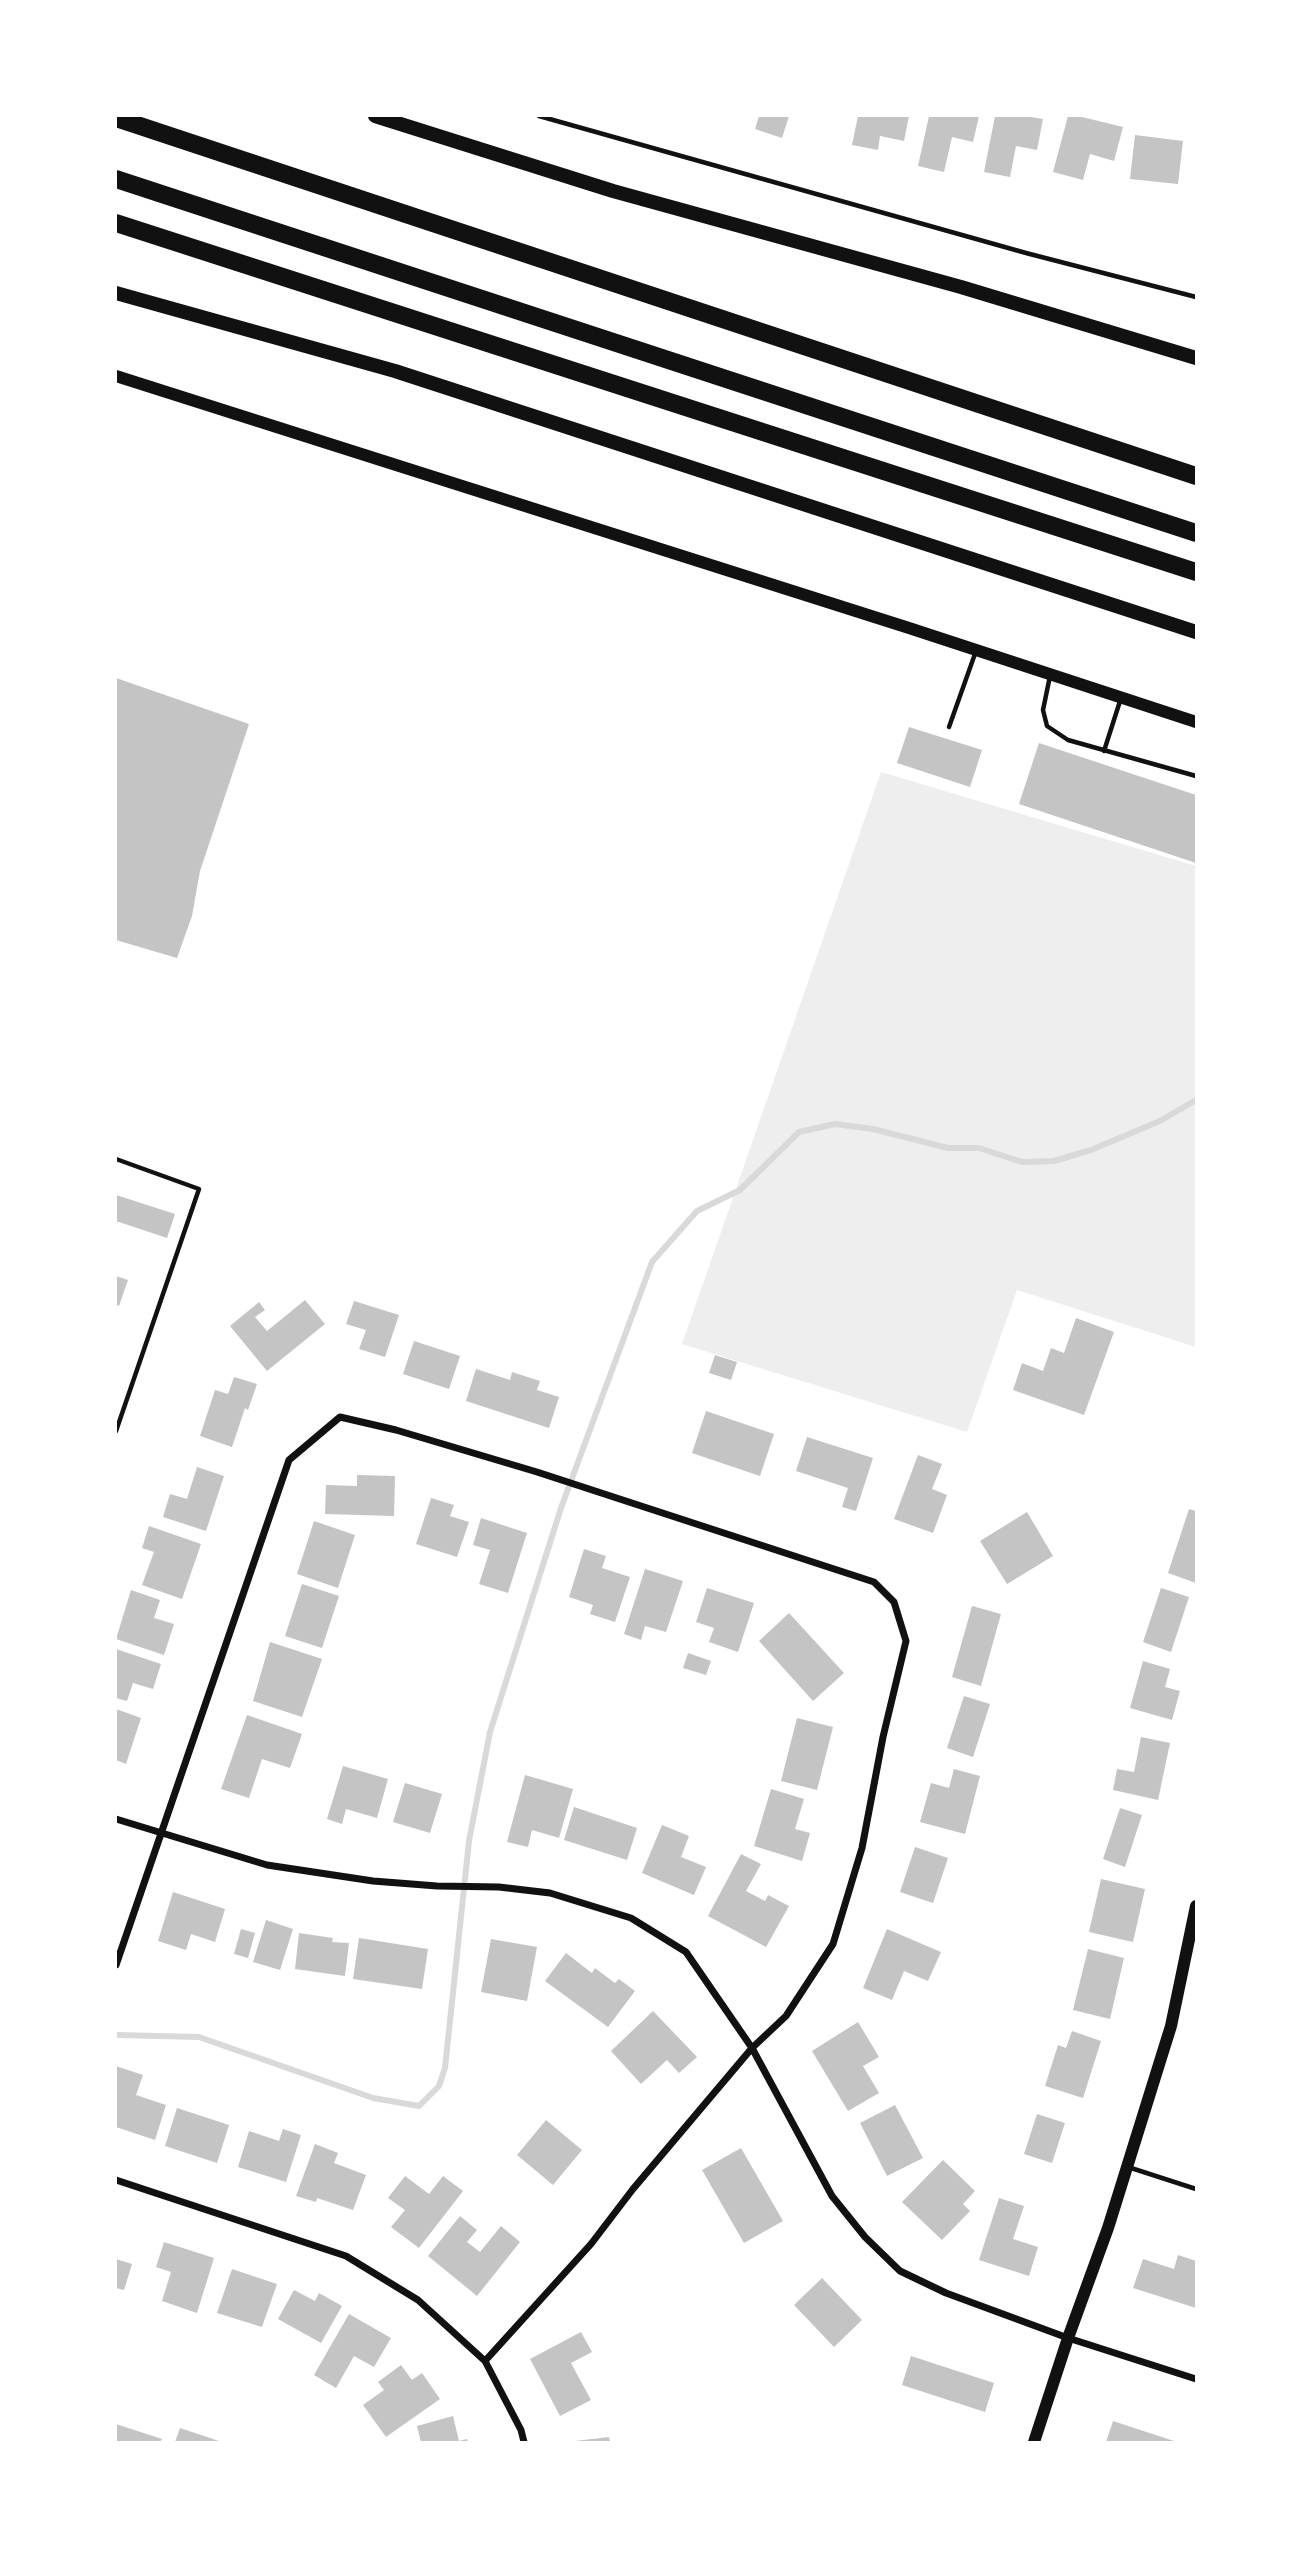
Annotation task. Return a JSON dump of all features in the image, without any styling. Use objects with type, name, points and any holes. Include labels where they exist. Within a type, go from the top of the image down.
[{"type":"highway","points":[[116,118],[1196,476]]},
{"type":"highway","points":[[116,179],[1196,533]]},
{"type":"highway","points":[[116,223],[1196,572]]},
{"type":"main road","points":[[374,116],[613,191],[961,287],[1196,358]]},
{"type":"main road","points":[[116,293],[395,371],[1196,632]]},
{"type":"street","points":[[116,376],[1196,723]]},
{"type":"street","points":[[116,1965],[289,1460],[340,1416],[537,1472],[874,1582],[894,1602],[906,1641],[883,1737],[862,1848],[833,1944],[786,2016],[752,2048],[633,2189],[591,2244],[485,2361]]},
{"type":"street","points":[[116,1819],[267,1865],[373,1881],[437,1886],[499,1886],[550,1893],[631,1918],[686,1952],[752,2048],[832,2196],[900,2272],[946,2293],[1068,2338],[1196,2379]]},
{"type":"street","points":[[1034,2442],[1108,2228],[1171,2025],[1196,1906]]},
{"type":"street","points":[[116,2180],[346,2256],[418,2301],[485,2361],[521,2430],[524,2442]]},
{"type":"lane","points":[[539,116],[1196,298]]},
{"type":"lane","points":[[949,727],[976,651]]},
{"type":"lane","points":[[1051,675],[1042,710],[1047,726],[1068,740],[1196,776]]},
{"type":"lane","points":[[1104,751],[1121,698]]},
{"type":"lane","points":[[116,1159],[199,1189],[116,1431]]},
{"type":"lane","points":[[1127,2166],[1196,2189]]},
{"type":"shaded area","points":[[881,772],[1196,866],[1196,1347],[1017,1290],[967,1432],[682,1344]]},
{"type":"building","points":[[759,116],[789,116],[782,138],[755,129]]},
{"type":"building","points":[[858,116],[909,116],[904,141],[880,136],[878,150],[852,145]]},
{"type":"building","points":[[929,116],[979,116],[973,142],[952,137],[944,172],[918,166]]},
{"type":"building","points":[[995,116],[1043,119],[1037,150],[1016,146],[1010,177],[984,172]]},
{"type":"building","points":[[1068,116],[1123,127],[1114,161],[1090,154],[1083,180],[1053,172]]},
{"type":"building","points":[[1135,135],[1183,141],[1178,184],[1130,179]]},
{"type":"building","points":[[116,678],[249,724],[200,871],[192,916],[177,958],[116,940]]},
{"type":"building","points":[[909,727],[982,750],[970,787],[897,763]]},
{"type":"building","points":[[1039,743],[1196,795],[1196,863],[1019,804]]},
{"type":"building","points":[[116,1195],[175,1214],[167,1238],[116,1221]]},
{"type":"building","points":[[116,1276],[128,1280],[119,1306],[116,1305]]},
{"type":"building","points":[[305,1300],[325,1324],[267,1371],[230,1326],[259,1302],[265,1310],[255,1317],[267,1331]]},
{"type":"building","points":[[354,1301],[399,1315],[385,1357],[359,1349],[366,1330],[346,1324]]},
{"type":"building","points":[[1076,1318],[1114,1332],[1084,1415],[1013,1390],[1022,1363],[1043,1371],[1051,1348],[1064,1353]]},
{"type":"building","points":[[414,1341],[460,1356],[449,1389],[403,1374]]},
{"type":"building","points":[[715,1355],[737,1362],[731,1380],[709,1373]]},
{"type":"building","points":[[476,1369],[510,1380],[512,1372],[540,1381],[537,1390],[559,1397],[549,1428],[466,1401]]},
{"type":"building","points":[[234,1377],[257,1384],[248,1410],[245,1408],[232,1447],[200,1436],[215,1390],[228,1394]]},
{"type":"building","points":[[706,1411],[774,1434],[760,1476],[692,1453]]},
{"type":"building","points":[[807,1437],[873,1458],[856,1511],[842,1507],[848,1488],[796,1471]]},
{"type":"building","points":[[918,1455],[942,1464],[932,1489],[947,1495],[933,1533],[894,1519]]},
{"type":"building","points":[[197,1467],[224,1476],[206,1531],[163,1517],[170,1494],[187,1499]]},
{"type":"building","points":[[357,1475],[395,1476],[394,1516],[325,1514],[326,1485],[357,1486]]},
{"type":"building","points":[[431,1498],[454,1505],[450,1516],[469,1522],[457,1557],[416,1544]]},
{"type":"building","points":[[1189,1509],[1196,1511],[1196,1583],[1168,1573]]},
{"type":"building","points":[[1027,1512],[1053,1556],[1007,1584],[980,1541]]},
{"type":"building","points":[[481,1518],[527,1533],[508,1593],[479,1584],[490,1550],[473,1545]]},
{"type":"building","points":[[314,1521],[355,1535],[338,1588],[297,1574]]},
{"type":"building","points":[[149,1526],[201,1544],[182,1599],[142,1585],[154,1552],[142,1548]]},
{"type":"building","points":[[584,1549],[606,1556],[602,1568],[630,1577],[615,1622],[590,1614],[593,1605],[569,1597]]},
{"type":"building","points":[[645,1569],[683,1581],[666,1632],[645,1626],[641,1640],[624,1634]]},
{"type":"building","points":[[302,1584],[339,1596],[322,1648],[285,1636]]},
{"type":"building","points":[[707,1588],[754,1603],[738,1652],[709,1642],[714,1628],[696,1622]]},
{"type":"building","points":[[1161,1588],[1189,1597],[1171,1652],[1143,1642]]},
{"type":"building","points":[[131,1590],[160,1600],[154,1618],[174,1624],[164,1655],[116,1639]]},
{"type":"building","points":[[972,1606],[1001,1614],[981,1686],[952,1677]]},
{"type":"building","points":[[789,1613],[844,1673],[813,1701],[759,1641]]},
{"type":"building","points":[[270,1642],[322,1659],[302,1717],[253,1701]]},
{"type":"building","points":[[116,1649],[161,1664],[153,1689],[133,1683],[127,1701],[116,1698]]},
{"type":"building","points":[[688,1653],[711,1661],[706,1675],[683,1668]]},
{"type":"building","points":[[1143,1661],[1170,1669],[1165,1687],[1180,1691],[1172,1720],[1130,1708]]},
{"type":"building","points":[[964,1696],[990,1704],[973,1757],[947,1748]]},
{"type":"building","points":[[116,1709],[141,1718],[126,1764],[116,1760]]},
{"type":"building","points":[[247,1715],[302,1734],[290,1768],[262,1759],[249,1798],[221,1789]]},
{"type":"building","points":[[797,1718],[833,1727],[817,1790],[781,1781]]},
{"type":"building","points":[[1141,1737],[1170,1743],[1158,1800],[1113,1790],[1117,1769],[1134,1772]]},
{"type":"building","points":[[343,1766],[388,1779],[377,1818],[346,1809],[342,1824],[327,1819]]},
{"type":"building","points":[[954,1769],[980,1776],[965,1834],[920,1822],[931,1783],[949,1788]]},
{"type":"building","points":[[525,1775],[573,1789],[559,1838],[532,1830],[528,1847],[507,1842]]},
{"type":"building","points":[[405,1783],[442,1794],[430,1833],[393,1822]]},
{"type":"building","points":[[771,1789],[804,1799],[795,1829],[810,1833],[802,1861],[754,1846]]},
{"type":"building","points":[[574,1807],[637,1828],[627,1860],[564,1840]]},
{"type":"building","points":[[1120,1808],[1142,1815],[1125,1867],[1103,1859]]},
{"type":"building","points":[[662,1825],[689,1836],[681,1857],[706,1867],[694,1895],[642,1873]]},
{"type":"building","points":[[915,1847],[948,1858],[933,1903],[900,1892]]},
{"type":"building","points":[[741,1854],[761,1864],[746,1891],[765,1901],[768,1895],[789,1906],[766,1947],[708,1916]]},
{"type":"building","points":[[1101,1879],[1145,1889],[1133,1942],[1089,1932]]},
{"type":"building","points":[[173,1892],[225,1909],[215,1942],[191,1934],[186,1950],[158,1941]]},
{"type":"building","points":[[266,1920],[293,1929],[280,1970],[253,1962]]},
{"type":"building","points":[[241,1929],[255,1933],[248,1958],[234,1954]]},
{"type":"building","points":[[887,1929],[941,1952],[928,1981],[904,1971],[892,2000],[863,1988]]},
{"type":"building","points":[[299,1933],[333,1938],[332,1942],[349,1943],[345,1976],[295,1969]]},
{"type":"building","points":[[359,1938],[428,1949],[422,1989],[353,1979]]},
{"type":"building","points":[[491,1939],[537,1947],[527,2001],[481,1992]]},
{"type":"building","points":[[1088,1949],[1124,1958],[1110,2019],[1073,2010]]},
{"type":"building","points":[[566,1953],[592,1973],[595,1968],[615,1983],[619,1979],[635,1991],[608,2027],[545,1981]]},
{"type":"building","points":[[653,2011],[697,2057],[679,2073],[667,2060],[641,2084],[611,2051]]},
{"type":"building","points":[[858,2022],[879,2057],[863,2066],[879,2093],[848,2111],[812,2051]]},
{"type":"building","points":[[1072,2031],[1101,2041],[1083,2098],[1045,2086],[1058,2045],[1066,2048]]},
{"type":"building","points":[[116,2066],[143,2075],[136,2095],[166,2105],[155,2140],[116,2127]]},
{"type":"building","points":[[895,2105],[923,2158],[887,2176],[860,2123]]},
{"type":"building","points":[[177,2108],[229,2125],[217,2163],[165,2146]]},
{"type":"building","points":[[1037,2114],[1065,2123],[1052,2163],[1024,2154]]},
{"type":"building","points":[[546,2120],[582,2150],[553,2185],[517,2155]]},
{"type":"building","points":[[283,2129],[301,2135],[286,2182],[238,2167],[249,2131],[279,2141]]},
{"type":"building","points":[[315,2144],[338,2153],[334,2163],[366,2175],[353,2210],[317,2198],[316,2202],[296,2196]]},
{"type":"building","points":[[741,2148],[783,2221],[744,2243],[702,2170]]},
{"type":"building","points":[[943,2160],[975,2191],[963,2204],[970,2211],[942,2240],[902,2202]]},
{"type":"building","points":[[405,2176],[429,2194],[443,2176],[463,2191],[419,2248],[391,2227],[405,2210],[388,2198]]},
{"type":"building","points":[[999,2198],[1024,2206],[1013,2239],[1038,2247],[1029,2276],[979,2260]]},
{"type":"building","points":[[460,2216],[477,2230],[467,2242],[480,2252],[501,2226],[520,2242],[477,2296],[428,2256]]},
{"type":"building","points":[[164,2242],[214,2258],[197,2313],[162,2301],[171,2272],[156,2267]]},
{"type":"building","points":[[1178,2255],[1196,2261],[1196,2308],[1133,2288],[1143,2259],[1174,2269]]},
{"type":"building","points":[[116,2259],[132,2264],[124,2290],[116,2288]]},
{"type":"building","points":[[232,2269],[277,2284],[262,2327],[217,2313]]},
{"type":"building","points":[[822,2278],[862,2320],[834,2347],[794,2305]]},
{"type":"building","points":[[294,2290],[315,2301],[319,2293],[342,2306],[321,2343],[278,2319]]},
{"type":"building","points":[[349,2314],[391,2338],[374,2367],[354,2356],[336,2388],[314,2375]]},
{"type":"building","points":[[581,2332],[592,2352],[571,2363],[591,2400],[560,2416],[530,2359]]},
{"type":"building","points":[[911,2356],[994,2383],[985,2412],[902,2385]]},
{"type":"building","points":[[401,2365],[412,2380],[422,2373],[440,2399],[386,2437],[363,2405],[384,2390],[378,2382]]},
{"type":"building","points":[[453,2416],[459,2441],[467,2439],[468,2442],[421,2442],[417,2426]]},
{"type":"building","points":[[1113,2421],[1177,2442],[1106,2442]]},
{"type":"building","points":[[116,2424],[162,2439],[160,2442],[116,2442]]},
{"type":"building","points":[[180,2428],[222,2442],[175,2442]]},
{"type":"building","points":[[609,2437],[610,2442],[575,2442],[575,2441]]},
{"type":"waterway","points":[[116,2035],[199,2037],[373,2098],[419,2106],[439,2086],[445,2068],[469,1841],[490,1732],[561,1508],[652,1262],[697,1211],[740,1190],[799,1132],[835,1124],[873,1129],[948,1148],[979,1148],[1022,1162],[1054,1161],[1091,1150],[1160,1121],[1196,1100]]}]
